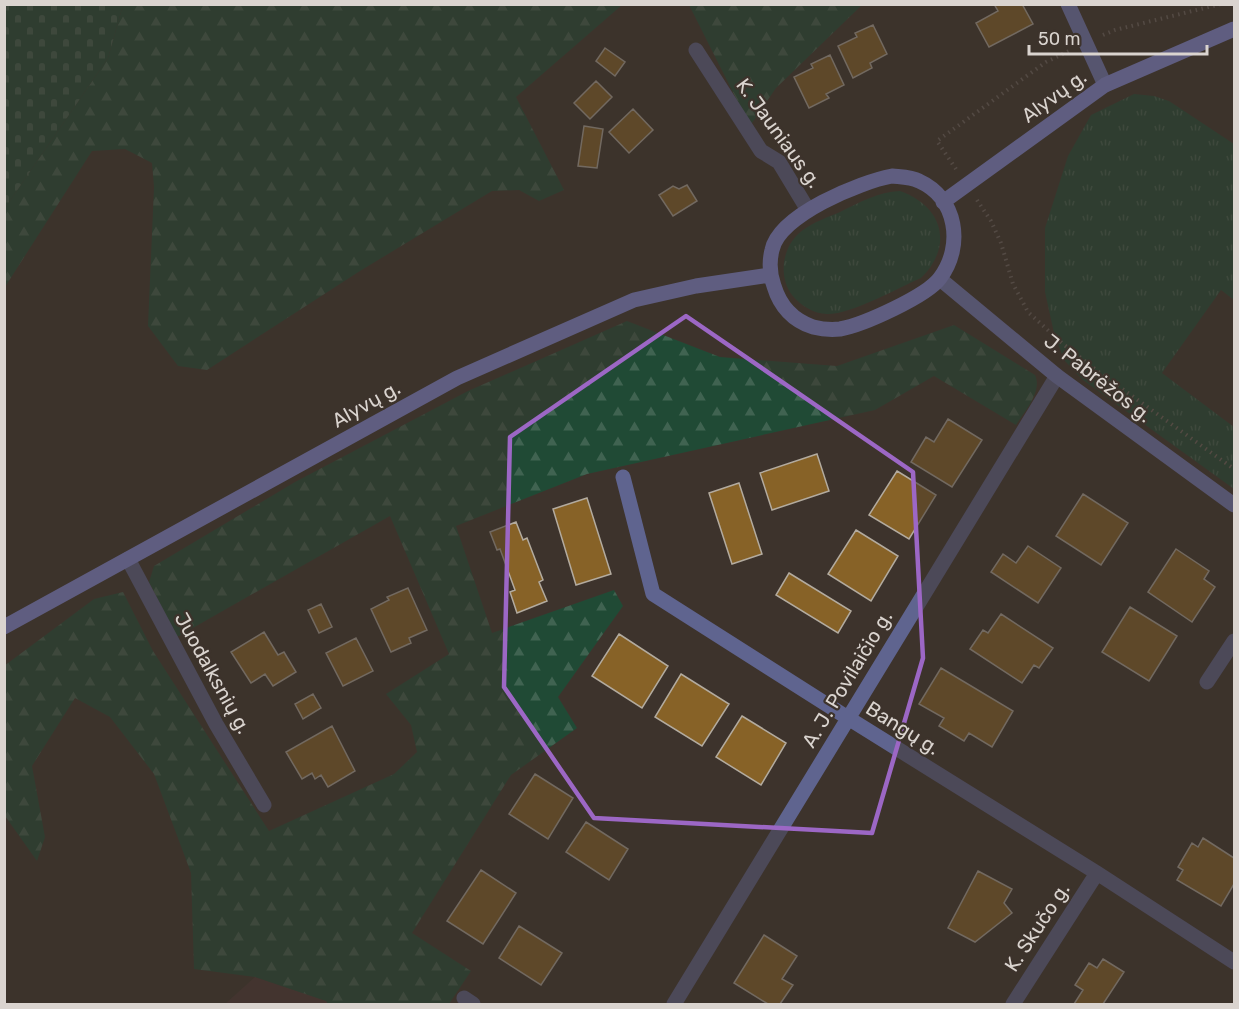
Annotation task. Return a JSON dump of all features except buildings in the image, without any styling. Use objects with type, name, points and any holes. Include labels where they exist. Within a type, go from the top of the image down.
[{"type":"main road","name":"Alyvų g.","points":[[943,202],[1105,85],[1234,29]]},
{"type":"main road","points":[[892,176],[918,180],[943,202],[952,218],[955,231],[953,252],[940,279],[916,297],[856,325],[837,329],[819,329],[806,324],[791,315],[781,304],[770,274],[772,248],[783,229],[808,210],[870,180],[892,176]]},
{"type":"main road","name":"Alyvų g.","points":[[4,627],[457,378],[634,300],[770,274]]},
{"type":"street","points":[[1068,4],[1105,85]]},
{"type":"street","name":"K. Jauniaus g.","points":[[696,50],[761,151],[779,162],[808,210]]},
{"type":"street","name":"J. Pabrėžos g.","points":[[940,279],[1057,376],[1234,505]]},
{"type":"street","name":"A. J. Povilaičio g.","points":[[674,1005],[1057,376]]},
{"type":"street","name":"Bangų g.","points":[[623,477],[653,594],[1097,873],[1234,962]]},
{"type":"street","name":"Juodalksnių g.","points":[[128,559],[216,724],[264,805]]},
{"type":"street","points":[[1207,682],[1234,641]]},
{"type":"street","name":"K. Skučo g.","points":[[1013,1005],[1097,873]]},
{"type":"path","points":[[1221,4],[1115,30],[1046,62],[937,141],[991,221],[1001,243],[1013,284],[1028,312],[1100,373],[1234,469]]},
{"type":"highlighted area","points":[[686,316],[913,472],[923,658],[872,833],[594,818],[504,687],[510,437]]},
{"type":"shaded area","points":[[255,977],[327,1001],[328,1004],[225,1004]]},
{"type":"green space","points":[[5,4],[123,5],[108,58],[5,208]]},
{"type":"green space","points":[[123,5],[622,5],[516,97],[564,190],[539,201],[519,190],[492,191],[360,271],[207,370],[178,366],[148,326],[154,187],[152,163],[125,149],[92,151],[5,287],[5,208],[108,58]]},
{"type":"green space","points":[[689,5],[862,5],[776,88],[750,126]]},
{"type":"green space","points":[[1134,94],[1154,96],[1169,101],[1234,144],[1234,300],[1221,290],[1162,373],[1234,427],[1234,489],[1083,380],[1064,360],[1054,333],[1045,292],[1045,228],[1068,156],[1091,115]]},
{"type":"green space","points":[[900,191],[926,206],[939,228],[938,253],[921,278],[861,306],[837,313],[817,312],[795,299],[787,287],[784,260],[796,236],[812,225],[862,201],[884,193]]},
{"type":"green space","points":[[627,321],[720,357],[837,366],[954,325],[1035,375],[1037,388],[1032,401],[1016,425],[934,376],[875,410],[587,474],[456,526],[492,633],[614,590],[623,606],[558,697],[577,728],[511,775],[412,933],[471,971],[449,1004],[328,1004],[326,1001],[255,977],[194,969],[191,873],[154,774],[110,717],[75,698],[32,766],[45,837],[37,861],[5,816],[4,666],[94,599],[123,592],[153,651],[269,831],[394,774],[417,752],[411,725],[386,694],[449,654],[390,516],[177,637],[149,582],[154,566],[295,482],[468,391]]}]
